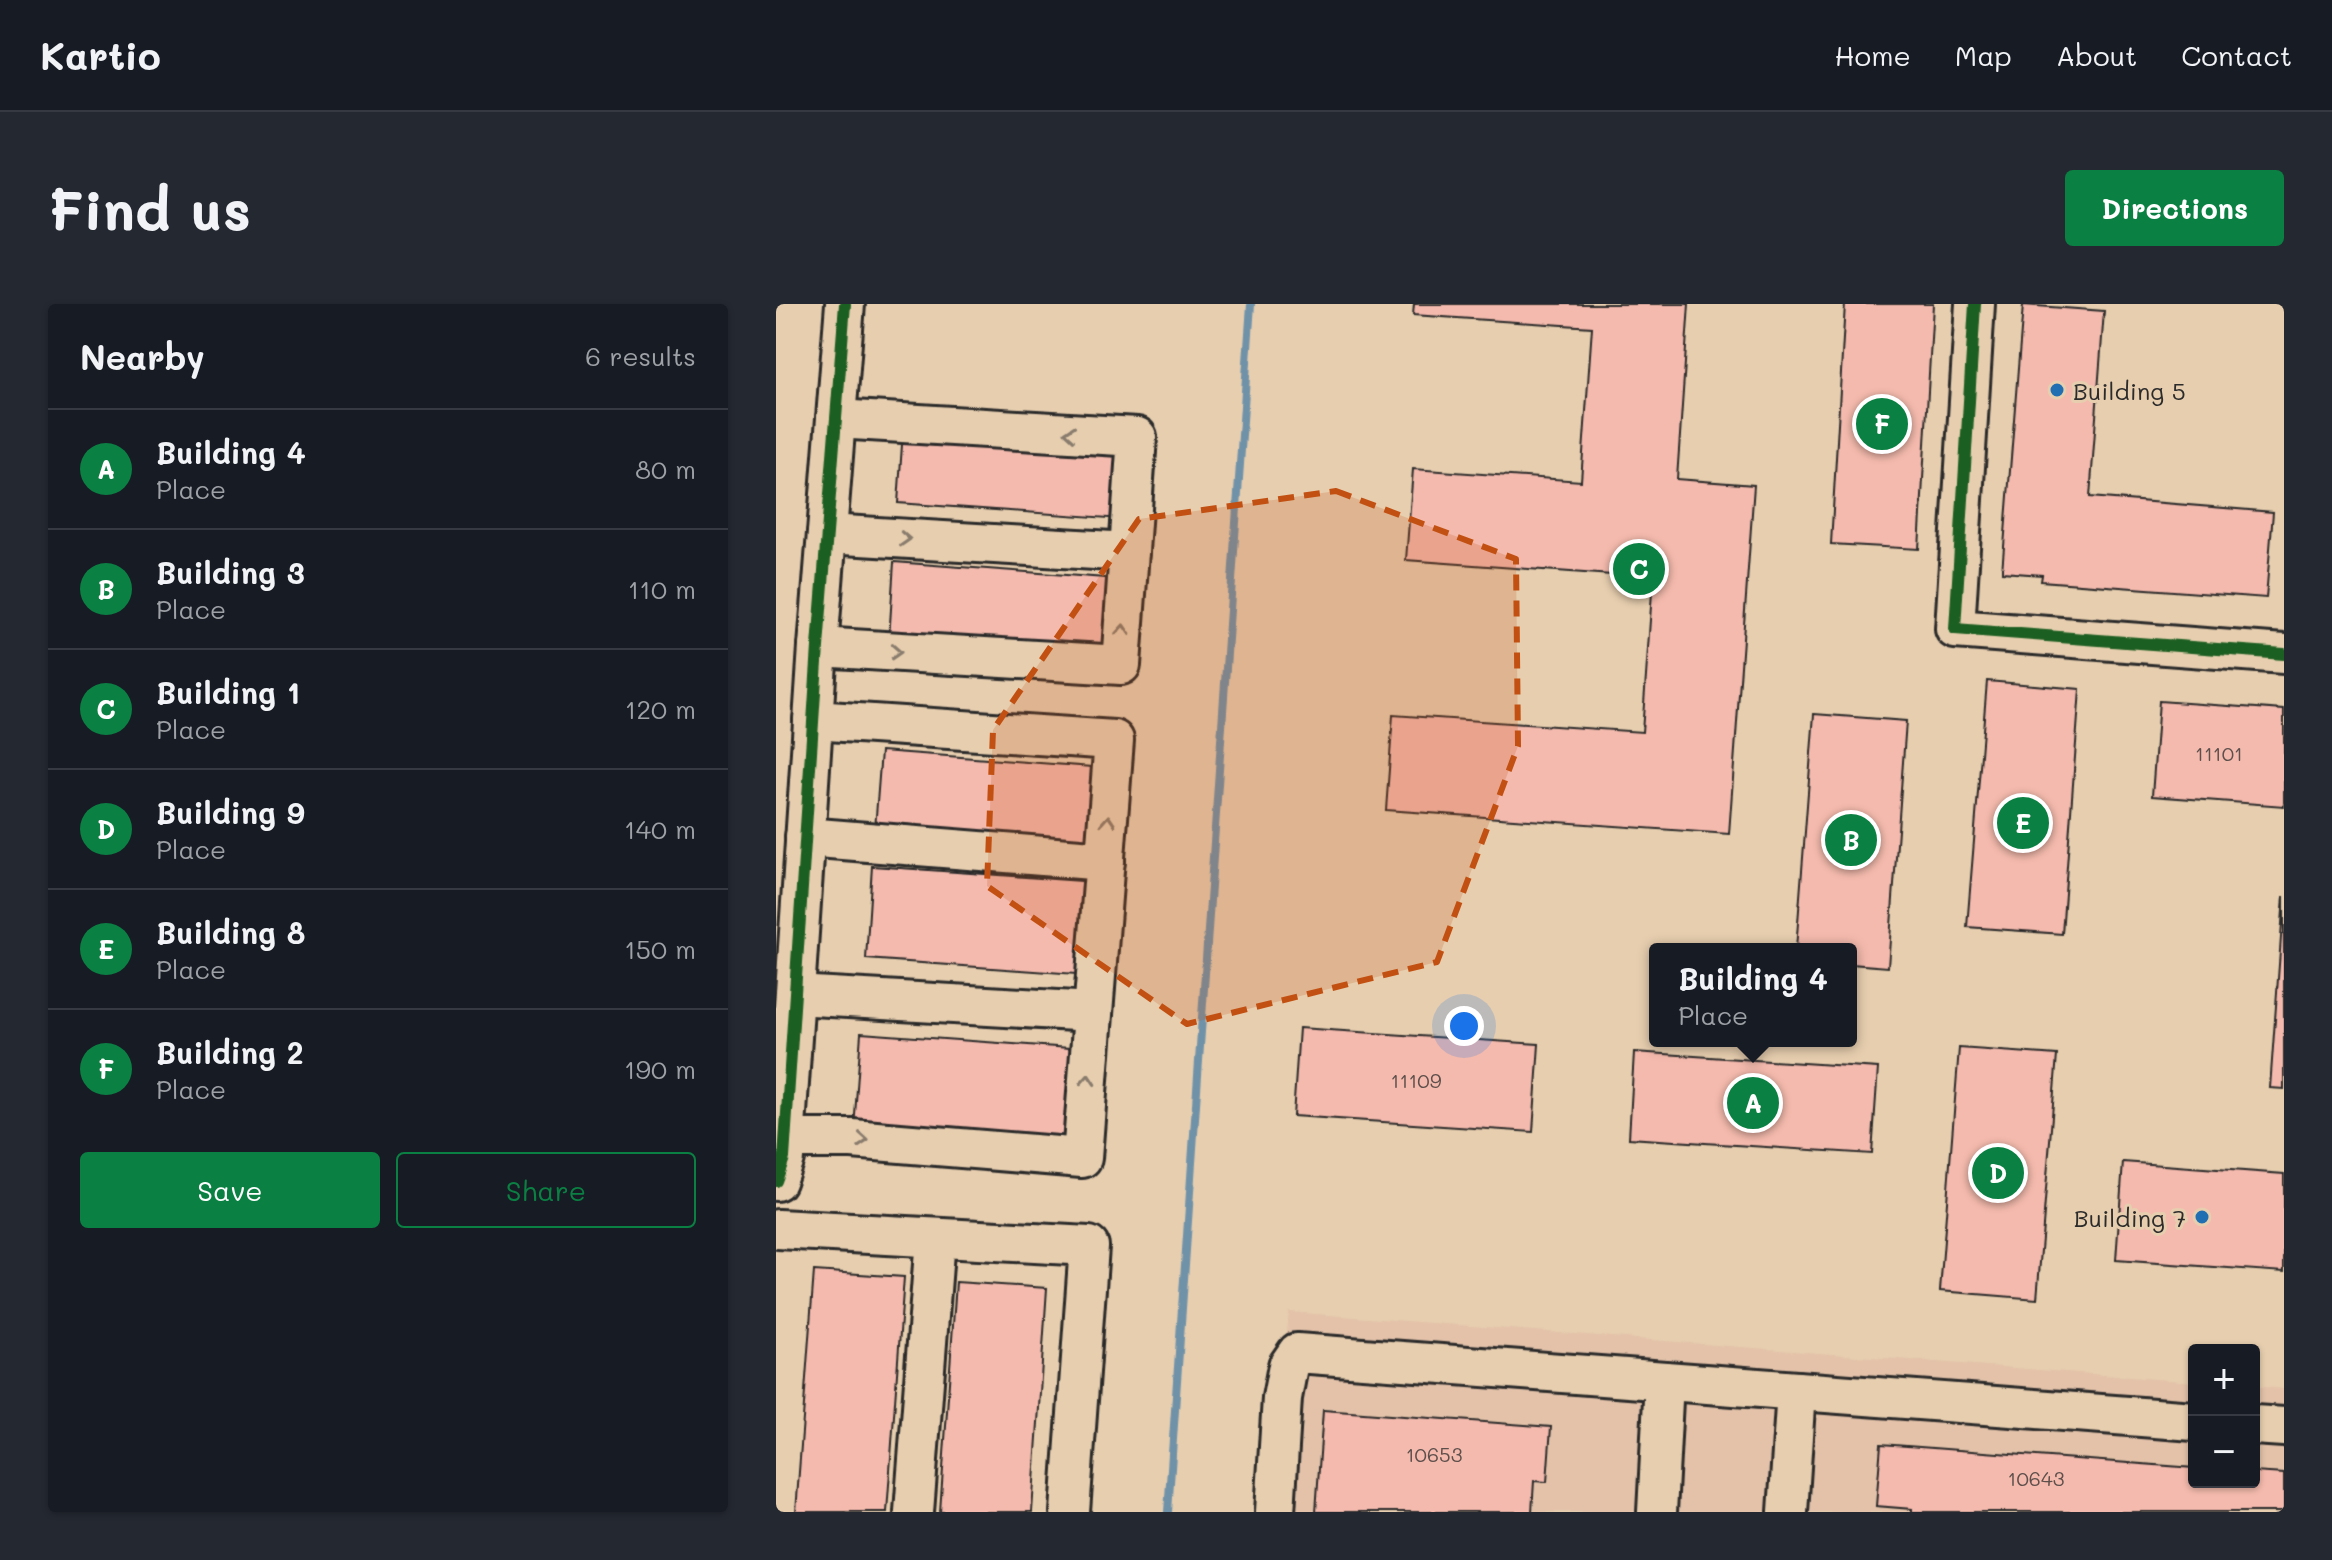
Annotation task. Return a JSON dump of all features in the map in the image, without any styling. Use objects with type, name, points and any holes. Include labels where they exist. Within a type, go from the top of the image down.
[{"type":"street","points":[[776,1181],[784,1158],[795,995],[788,850],[813,720],[845,304]]},
{"type":"street","points":[[1975,304],[1955,629],[2284,654]]},
{"type":"street","points":[[818,647],[1121,665],[1137,437],[836,419]]},
{"type":"street","points":[[827,534],[1129,552]]},
{"type":"street","points":[[785,1139],[852,1139],[1082,1158],[1114,740],[813,720]]},
{"type":"street","points":[[788,850],[1105,861]]},
{"type":"street","points":[[795,995],[1093,1012]]},
{"type":"street","points":[[777,1237],[935,1238],[1089,1246],[1070,1512]]},
{"type":"street","points":[[914,1512],[935,1238]]},
{"type":"street","points":[[1275,1512],[1282,1398],[1288,1366],[1297,1353],[2188,1421]]},
{"type":"street","points":[[1657,1512],[1664,1381]]},
{"type":"street","points":[[1788,1512],[1796,1391]]},
{"type":"street","points":[[2260,1425],[2284,1427]]},
{"type":"highlighted area","points":[[1336,491],[1516,559],[1518,746],[1437,962],[1187,1024],[987,886],[993,730],[1139,519]]},
{"type":"shaded area","points":[[1289,1312],[2188,1382],[2188,1488],[2260,1488],[2260,1387],[2284,1389],[2284,1512],[1270,1512]]},
{"type":"building","points":[[1414,304],[1689,304],[1677,479],[1754,485],[1729,834],[1386,810],[1393,715],[1642,732],[1653,578],[1406,560],[1413,469],[1581,481],[1592,327],[1413,315]]},
{"type":"building","points":[[1845,304],[1933,304],[1919,549],[1831,544]]},
{"type":"building","name":"Building 5","points":[[2023,305],[2104,311],[2090,497],[2273,512],[2266,598],[2041,581],[2042,575],[2002,572]]},
{"type":"building","points":[[903,430],[1128,445],[1123,519],[898,503]]},
{"type":"building","points":[[894,562],[1118,579],[1113,656],[889,640]]},
{"type":"building","points":[[1987,681],[2080,689],[2062,934],[1967,927]]},
{"type":"building","points":[[2159,701],[2284,710],[2284,806],[2152,796]]},
{"type":"building","points":[[1814,714],[1906,721],[1888,967],[1857,964],[1857,943],[1796,943]]},
{"type":"building","points":[[881,751],[1105,768],[1099,846],[875,829]]},
{"type":"building","points":[[872,866],[1096,882],[1090,975],[866,959]]},
{"type":"building","points":[[2284,896],[2284,1089],[2270,1088]]},
{"type":"building","points":[[1299,1028],[1539,1044],[1533,1132],[1293,1116]]},
{"type":"building","points":[[861,1033],[1084,1049],[1078,1145],[854,1129]]},
{"type":"building","points":[[1959,1048],[2057,1055],[2037,1299],[1940,1291]]},
{"type":"building","points":[[1634,1052],[1878,1068],[1872,1154],[1629,1138]]},
{"type":"building","name":"Building 7","points":[[2123,1162],[2284,1174],[2284,1272],[2116,1260]]},
{"type":"building","points":[[814,1271],[904,1277],[887,1512],[796,1512]]},
{"type":"building","points":[[956,1282],[1047,1288],[1032,1512],[940,1512]]},
{"type":"building","points":[[1323,1410],[1551,1427],[1547,1482],[1534,1481],[1532,1512],[1316,1512]]},
{"type":"building","points":[[1881,1444],[2188,1468],[2188,1488],[2260,1488],[2260,1472],[2284,1474],[2284,1512],[1912,1512],[1912,1509],[1876,1506]]},
{"type":"waterway","points":[[1168,1512],[1251,304]]},
{"type":"cycle path","points":[[776,1181],[784,1158],[818,647],[845,304]]},
{"type":"cycle path","points":[[1975,304],[1955,629],[2284,654]]},
{"type":"place","name":"Building 5","points":[[2057,390]]},
{"type":"place","name":"Building 2","points":[[1882,424]]},
{"type":"place","name":"Building 1","points":[[1639,569]]},
{"type":"place","name":"Building 8","points":[[2023,823]]},
{"type":"place","name":"Building 3","points":[[1851,840]]},
{"type":"place","name":"Building 4","points":[[1753,1103]]},
{"type":"place","name":"Building 9","points":[[1998,1173]]},
{"type":"place","name":"Building 7","points":[[2202,1217]]}]
